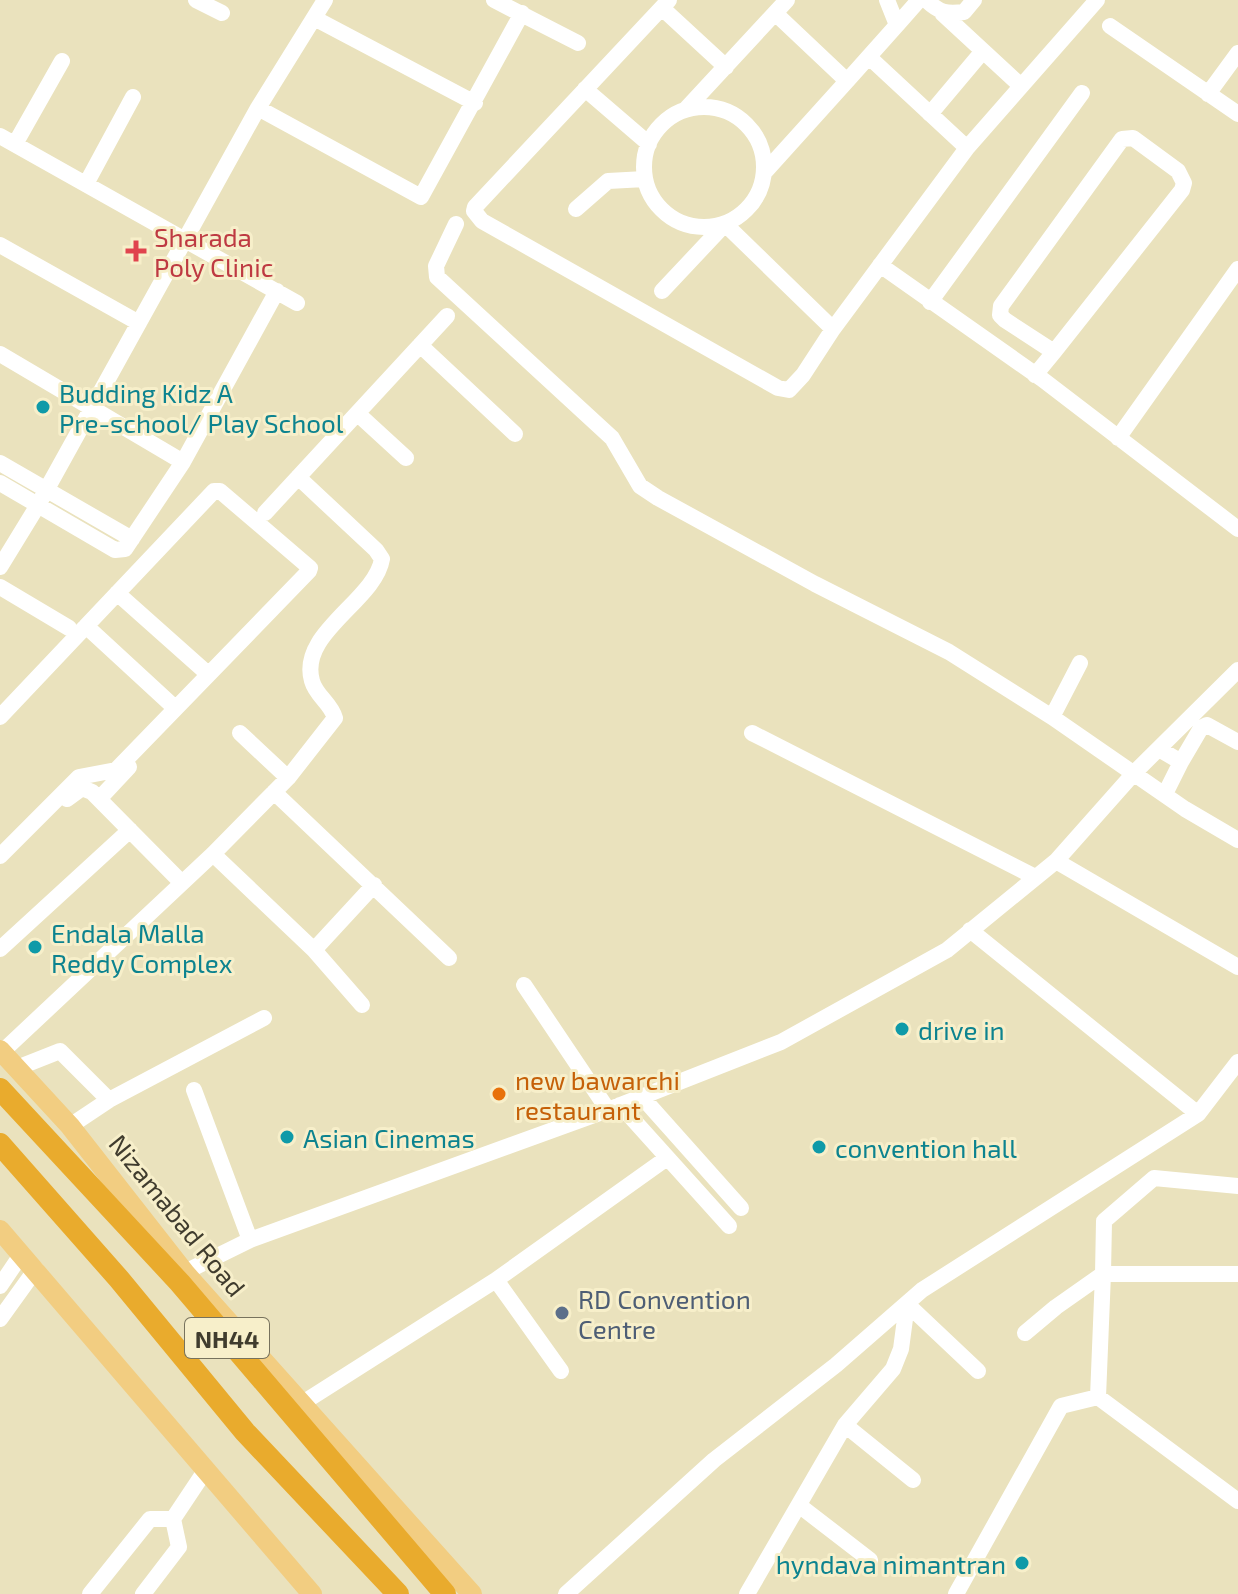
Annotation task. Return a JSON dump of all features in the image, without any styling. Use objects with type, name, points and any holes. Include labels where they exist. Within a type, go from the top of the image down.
[{"type":"highway","name":"Nizamabad Road","points":[[0,1089],[180,1275],[445,1594]]},
{"type":"highway","name":"NH44","points":[[0,1144],[119,1279],[245,1432],[398,1594]]},
{"type":"main road","name":"Nizamabad Road","points":[[1,1051],[70,1126],[180,1275],[472,1594]]},
{"type":"main road","points":[[0,1230],[312,1594]]},
{"type":"street","points":[[196,0],[222,13]]},
{"type":"street","points":[[0,567],[258,108],[325,0]]},
{"type":"street","points":[[494,0],[578,43]]},
{"type":"street","points":[[887,0],[897,25]]},
{"type":"street","points":[[764,173],[919,0]]},
{"type":"street","points":[[926,0],[1020,85]]},
{"type":"street","points":[[942,13],[964,12],[974,0]]},
{"type":"street","points":[[726,67],[665,4],[474,211],[482,221],[778,388],[789,390],[967,148],[1097,0]]},
{"type":"street","points":[[686,109],[706,107],[725,110],[742,120],[755,135],[763,153],[764,173],[759,192],[749,208],[725,224],[702,228],[671,219],[654,201],[645,179],[644,163],[649,144],[669,118],[686,109],[781,6],[847,81]]},
{"type":"street","points":[[258,108],[421,197],[522,13]]},
{"type":"street","points":[[314,18],[475,103]]},
{"type":"street","points":[[1110,26],[1238,114]]},
{"type":"street","points":[[930,114],[983,51]]},
{"type":"street","points":[[1208,94],[1238,53]]},
{"type":"street","points":[[869,57],[967,148]]},
{"type":"street","points":[[62,61],[8,140],[297,303]]},
{"type":"street","points":[[585,89],[649,144]]},
{"type":"street","points":[[930,302],[1082,93]]},
{"type":"street","points":[[86,184],[133,97]]},
{"type":"street","points":[[1035,375],[1054,352],[1182,190],[1184,183],[1178,171],[1133,138],[1122,139],[1001,306],[1000,315],[1005,320],[1054,352]]},
{"type":"street","points":[[576,209],[608,181],[645,179]]},
{"type":"street","points":[[456,224],[436,266],[437,277],[612,438],[640,486],[815,584],[949,652],[1238,840]]},
{"type":"street","points":[[725,224],[833,329]]},
{"type":"street","points":[[662,291],[725,224]]},
{"type":"street","points":[[0,245],[139,323]]},
{"type":"street","points":[[880,265],[1035,375],[1238,529]]},
{"type":"street","points":[[1118,438],[1238,269]]},
{"type":"street","points":[[0,483],[42,497],[132,539],[183,462],[277,291]]},
{"type":"street","points":[[265,513],[447,316]]},
{"type":"street","points":[[420,345],[515,434]]},
{"type":"street","points":[[0,354],[183,462]]},
{"type":"street","points":[[358,414],[406,458]]},
{"type":"street","points":[[0,463],[42,497]]},
{"type":"street","points":[[1,1051],[213,854],[288,778],[335,718],[332,708],[312,682],[310,665],[315,651],[335,621],[380,571],[382,559],[298,477]]},
{"type":"street","points":[[0,717],[78,627],[117,593],[216,491],[308,566],[309,571],[116,770],[79,777],[0,856]]},
{"type":"street","points":[[0,587],[78,627],[175,708]]},
{"type":"street","points":[[100,798],[299,590]]},
{"type":"street","points":[[117,593],[208,674]]},
{"type":"street","points":[[1052,717],[1080,663]]},
{"type":"street","points":[[180,1275],[250,1240],[614,1108],[781,1042],[947,950],[1056,861],[1135,772],[1237,674]]},
{"type":"street","points":[[1165,794],[1201,728],[1207,725],[1238,742]]},
{"type":"street","points":[[240,733],[288,778]]},
{"type":"street","points":[[752,733],[1035,877]]},
{"type":"street","points":[[1159,749],[1181,762]]},
{"type":"street","points":[[0,867],[76,790],[86,788],[100,798],[182,883]]},
{"type":"street","points":[[274,792],[449,958]]},
{"type":"street","points":[[0,949],[130,830]]},
{"type":"street","points":[[213,854],[314,950],[362,1005]]},
{"type":"street","points":[[1056,861],[1238,967]]},
{"type":"street","points":[[314,950],[374,885]]},
{"type":"street","points":[[970,930],[1198,1114]]},
{"type":"street","points":[[524,985],[614,1108],[667,1158],[729,1226]]},
{"type":"street","points":[[70,1126],[109,1100],[264,1018]]},
{"type":"street","points":[[17,1068],[60,1051],[109,1100]]},
{"type":"street","points":[[566,1594],[714,1460],[836,1365],[922,1290],[1198,1114],[1238,1062]]},
{"type":"street","points":[[194,1090],[250,1240]]},
{"type":"street","points":[[642,1097],[741,1208]]},
{"type":"street","points":[[301,1404],[496,1280],[667,1158]]},
{"type":"street","points":[[1098,1397],[1104,1221],[1154,1178],[1238,1186]]},
{"type":"street","points":[[0,1286],[29,1262]]},
{"type":"street","points":[[0,1319],[29,1262]]},
{"type":"street","points":[[1025,1333],[1103,1274],[1238,1274]]},
{"type":"street","points":[[496,1280],[561,1371]]},
{"type":"street","points":[[907,1304],[978,1371]]},
{"type":"street","points":[[749,1593],[845,1425],[893,1369],[901,1349],[907,1304]]},
{"type":"street","points":[[1098,1397],[1238,1501]]},
{"type":"street","points":[[956,1594],[1061,1406],[1098,1397]]},
{"type":"street","points":[[845,1425],[913,1480]]},
{"type":"street","points":[[143,1594],[179,1547],[173,1519],[205,1471]]},
{"type":"street","points":[[800,1506],[870,1560]]},
{"type":"street","points":[[90,1594],[150,1519],[173,1519]]},
{"type":"place","name":"Sharada Poly Clinic","points":[[136,251]]},
{"type":"place","name":"Budding Kidz A Pre-school/ Play School","points":[[43,407]]},
{"type":"place","name":"Endala Malla Reddy Complex","points":[[35,947]]},
{"type":"place","name":"drive in","points":[[902,1029]]},
{"type":"place","name":"new bawarchi restaurant","points":[[499,1094]]},
{"type":"place","name":"Asian Cinemas","points":[[287,1137]]},
{"type":"place","name":"convention hall","points":[[819,1147]]},
{"type":"place","name":"RD Convention Centre","points":[[562,1313]]},
{"type":"place","name":"hyndava nimantran","points":[[1022,1563]]}]
